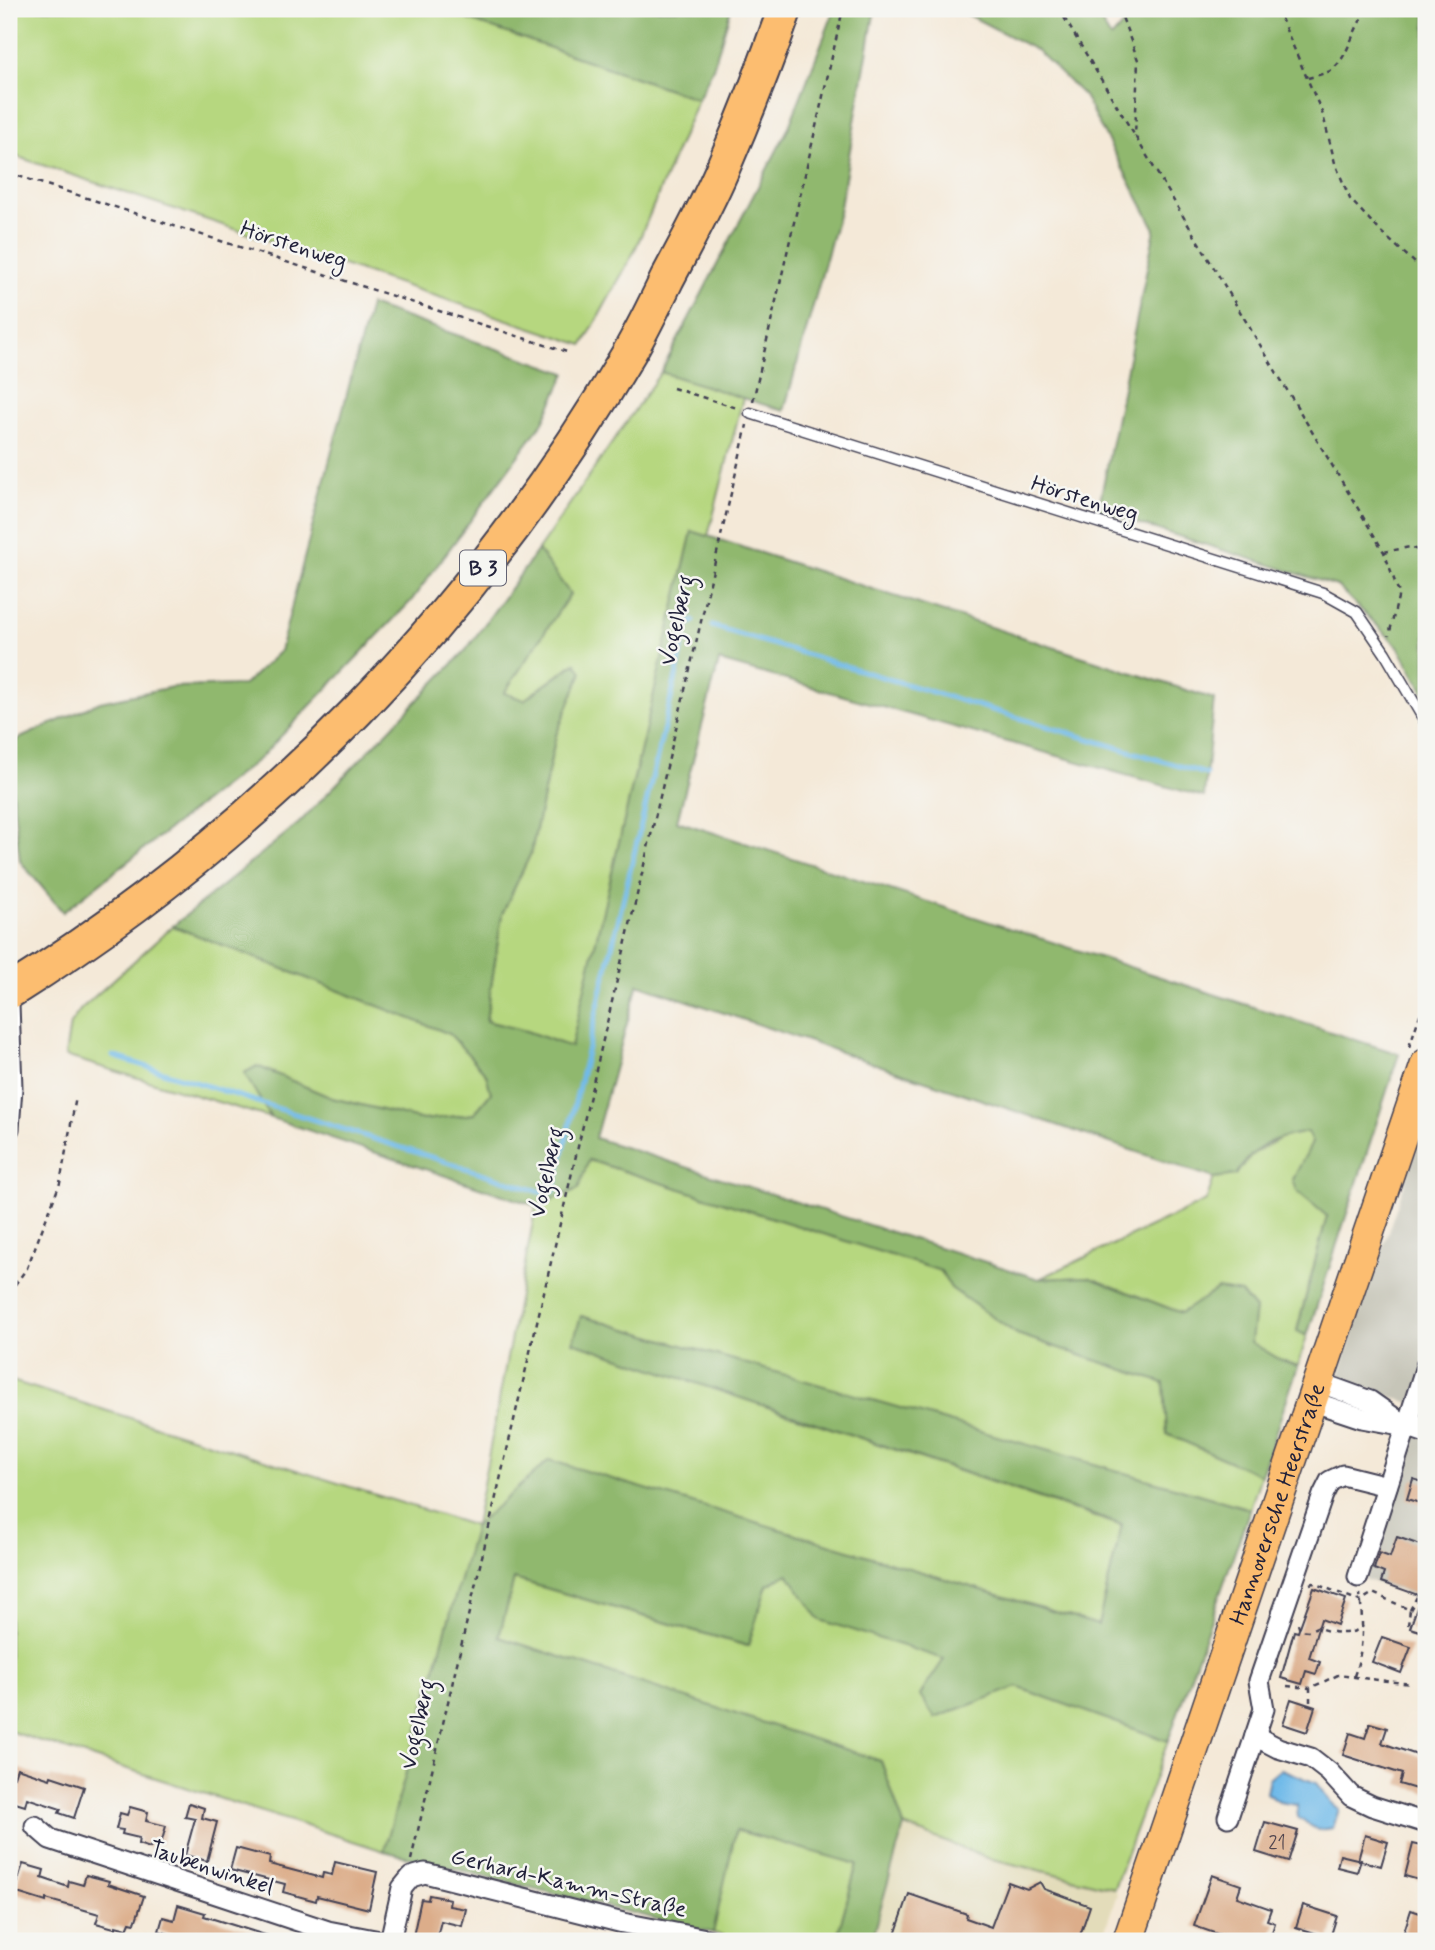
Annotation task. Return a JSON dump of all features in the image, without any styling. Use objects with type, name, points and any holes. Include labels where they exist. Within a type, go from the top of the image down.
[{"type":"highway","name":"B 3","points":[[9,992],[125,915],[244,819],[328,742],[441,621],[546,484],[630,351],[721,174],[785,9]]},
{"type":"main road","name":"Hannoversche Heerstraße","points":[[1128,1941],[1426,1065]]},
{"type":"street","points":[[9,1004],[12,1087],[9,1129]]},
{"type":"street","points":[[1358,1577],[1426,1366]]},
{"type":"street","points":[[1314,1392],[1362,1418],[1406,1426],[1426,1433]]},
{"type":"street","points":[[1227,1817],[1264,1709],[1259,1681],[1323,1495],[1330,1481],[1343,1475],[1387,1486]]},
{"type":"street","points":[[1255,1736],[1278,1748],[1311,1758],[1329,1772],[1351,1796],[1372,1806],[1426,1823]]},
{"type":"street","name":"Taubenwinkel","points":[[35,1826],[50,1839],[328,1931],[380,1941]]},
{"type":"street","name":"Gerhard-Kamm-Straße","points":[[411,1877],[425,1873],[621,1932],[717,1941]]},
{"type":"street","points":[[390,1941],[402,1888],[411,1877]]},
{"type":"lane","name":"Hörstenweg","points":[[750,413],[1323,593],[1357,612],[1385,653],[1426,723]]},
{"type":"lane","points":[[1406,1426],[1426,1419]]},
{"type":"path","name":"Vogelberg","points":[[411,1877],[414,1844],[843,9]]},
{"type":"path","points":[[1059,9],[1384,551],[1399,593],[1385,653]]},
{"type":"path","points":[[1119,9],[1138,60],[1136,137]]},
{"type":"path","points":[[1278,9],[1323,115],[1335,163],[1350,199],[1426,273]]},
{"type":"path","points":[[1308,78],[1329,71],[1343,57],[1359,18],[1369,9]]},
{"type":"path","points":[[1390,9],[1404,9]]},
{"type":"path","name":"Hörstenweg","points":[[9,173],[567,352]]},
{"type":"path","points":[[673,388],[750,413]]},
{"type":"path","points":[[1384,551],[1410,547],[1426,553]]},
{"type":"path","points":[[9,1293],[27,1268],[60,1183],[76,1097]]},
{"type":"path","points":[[1354,1676],[1360,1659],[1363,1626],[1358,1577]]},
{"type":"path","points":[[1309,1585],[1313,1583],[1325,1586],[1360,1601]]},
{"type":"path","points":[[1408,1625],[1410,1610],[1420,1591],[1426,1588]]},
{"type":"path","points":[[1360,1601],[1373,1593],[1410,1610]]},
{"type":"path","points":[[1298,1624],[1300,1630],[1308,1631],[1317,1627],[1339,1633],[1358,1631],[1363,1626]]},
{"type":"path","points":[[1287,1686],[1310,1688],[1338,1675],[1411,1684]]},
{"type":"path","points":[[1310,1688],[1310,1702]]},
{"type":"shaded area","points":[[1426,1121],[1426,1600],[1364,1579],[1422,1407],[1338,1378]]},
{"type":"shaded area","points":[[904,1826],[988,1858],[1114,1888],[1117,1894],[1101,1941],[871,1941]]},
{"type":"green space","points":[[16,9],[438,9],[698,99],[634,252],[583,345],[9,154],[9,43]]},
{"type":"green space","points":[[438,9],[731,9],[713,68],[698,99]]},
{"type":"green space","points":[[835,9],[875,9],[839,212],[784,411],[661,372],[788,129]]},
{"type":"green space","points":[[957,9],[1093,9],[1111,38],[1137,9],[1426,9],[1426,696],[1398,646],[1337,586],[1098,511],[1155,229],[1084,96],[1038,51]]},
{"type":"green space","points":[[370,305],[566,373],[543,422],[411,601],[260,758],[63,912],[20,861],[11,780],[16,740],[100,702],[172,687],[244,685],[280,651]]},
{"type":"green space","points":[[661,372],[743,398],[708,536],[692,532],[571,1047],[526,1031],[486,1021],[502,914],[531,853],[556,735],[582,672],[575,663],[524,700],[504,693],[570,594],[538,550]]},
{"type":"green space","points":[[692,531],[1214,699],[1204,797],[719,661],[677,821],[1399,1054],[1307,1336],[1297,1331],[1327,1216],[1297,1191],[1293,1179],[1312,1143],[1307,1132],[1266,1144],[1250,1156],[1236,1175],[1214,1178],[638,984],[595,1138],[1039,1279],[1088,1277],[1181,1313],[1218,1289],[1241,1293],[1255,1309],[1251,1342],[1279,1359],[1298,1366],[1261,1475],[1167,1434],[1164,1383],[1017,1334],[951,1288],[941,1271],[589,1160],[578,1189],[536,1206],[271,1118],[244,1073],[257,1066],[332,1098],[423,1120],[474,1114],[491,1093],[486,1074],[450,1034],[173,926],[299,823],[466,650],[538,550],[570,594],[504,693],[524,700],[576,663],[582,672],[556,735],[531,853],[502,914],[486,1021],[526,1031],[571,1047]]},
{"type":"green space","points":[[173,926],[450,1034],[486,1074],[491,1093],[474,1114],[423,1120],[332,1098],[257,1066],[245,1074],[271,1118],[65,1056],[70,1024],[81,1009]]},
{"type":"green space","points":[[1308,1132],[1312,1143],[1297,1191],[1327,1216],[1297,1330],[1307,1336],[1298,1366],[1279,1359],[1250,1342],[1255,1309],[1218,1289],[1182,1313],[1088,1277],[1039,1279],[1206,1201],[1214,1178],[1236,1175],[1247,1157],[1283,1137]]},
{"type":"green space","points":[[588,1160],[941,1271],[951,1288],[1017,1334],[1164,1383],[1167,1434],[1261,1475],[1250,1509],[581,1316],[574,1342],[1122,1526],[1098,1625],[549,1460],[475,1527],[384,1851],[9,1731],[9,1380],[475,1526],[536,1206],[578,1189]]},
{"type":"green space","points":[[581,1316],[1250,1509],[1168,1741],[1017,1687],[935,1718],[920,1695],[944,1659],[820,1620],[788,1574],[767,1585],[748,1646],[514,1579],[499,1637],[881,1761],[904,1826],[871,1941],[836,1941],[857,1864],[736,1830],[713,1933],[384,1851],[475,1526],[549,1460],[1098,1625],[1122,1525],[573,1342]]},
{"type":"green space","points":[[788,1574],[820,1620],[945,1659],[935,1718],[1017,1687],[1168,1741],[1114,1888],[988,1858],[904,1826],[881,1761],[499,1637],[514,1579],[747,1646],[767,1585]]},
{"type":"green space","points":[[735,1830],[857,1864],[836,1941],[747,1941],[713,1933]]},
{"type":"water","points":[[1281,1769],[1316,1783],[1339,1809],[1333,1828],[1318,1830],[1298,1818],[1297,1805],[1279,1802],[1266,1793],[1269,1779]]},
{"type":"building","points":[[1413,1479],[1426,1483],[1426,1505],[1407,1499]]},
{"type":"building","points":[[1397,1537],[1426,1547],[1426,1633],[1410,1628],[1421,1596],[1381,1582],[1384,1573],[1374,1569],[1379,1553],[1390,1557]]},
{"type":"building","points":[[1314,1588],[1346,1599],[1337,1625],[1321,1619],[1309,1658],[1320,1662],[1316,1674],[1306,1671],[1302,1684],[1281,1678],[1294,1631],[1298,1632]]},
{"type":"building","points":[[1382,1637],[1411,1647],[1401,1673],[1372,1662]]},
{"type":"building","points":[[1291,1699],[1315,1707],[1307,1732],[1283,1724]]},
{"type":"building","points":[[1370,1723],[1387,1728],[1382,1743],[1426,1758],[1426,1792],[1399,1784],[1402,1774],[1343,1755],[1350,1733],[1365,1738]]},
{"type":"building","points":[[17,1768],[84,1787],[74,1818],[59,1813],[61,1809],[27,1798],[25,1806],[9,1801],[9,1775],[14,1777]]},
{"type":"building","points":[[189,1803],[204,1808],[202,1818],[217,1822],[207,1861],[185,1855],[195,1819],[185,1817]]},
{"type":"building","points":[[130,1807],[148,1812],[146,1821],[166,1826],[161,1844],[152,1842],[150,1848],[138,1844],[139,1838],[122,1834],[123,1830],[116,1829],[120,1813],[127,1815]]},
{"type":"building","points":[[1265,1822],[1298,1831],[1288,1862],[1256,1852]]},
{"type":"building","points":[[1365,1835],[1388,1842],[1381,1866],[1358,1860]]},
{"type":"building","points":[[1413,1844],[1426,1847],[1426,1882],[1405,1876]]},
{"type":"building","points":[[236,1848],[270,1857],[269,1864],[322,1878],[323,1873],[332,1875],[335,1862],[377,1872],[369,1909],[317,1896],[316,1901],[283,1892],[285,1884],[230,1870]]},
{"type":"building","points":[[1340,1855],[1361,1860],[1357,1872],[1337,1867]]},
{"type":"building","points":[[23,1864],[44,1870],[42,1878],[68,1887],[69,1881],[83,1885],[86,1875],[109,1881],[108,1884],[144,1896],[135,1923],[130,1922],[127,1929],[116,1926],[114,1928],[96,1923],[99,1914],[14,1892]]},
{"type":"building","points":[[1212,1875],[1241,1885],[1237,1897],[1271,1909],[1267,1920],[1275,1923],[1269,1941],[1245,1941],[1194,1926]]},
{"type":"building","points":[[1008,1882],[1027,1889],[1040,1882],[1044,1889],[1090,1906],[1078,1941],[893,1941],[909,1894],[967,1914],[966,1918],[991,1927]]},
{"type":"building","points":[[429,1895],[450,1899],[449,1906],[466,1909],[462,1926],[441,1921],[436,1941],[412,1941],[421,1899],[428,1900]]},
{"type":"building","points":[[178,1905],[275,1938],[275,1941],[193,1941],[159,1931],[163,1917],[174,1920]]},
{"type":"building","points":[[1303,1905],[1337,1916],[1330,1938],[1296,1927]]},
{"type":"building","points":[[1411,1910],[1426,1915],[1426,1941],[1401,1941]]},
{"type":"waterway","points":[[113,1056],[544,1193],[554,1191],[687,625],[694,621]]},
{"type":"waterway","points":[[712,626],[1206,774]]}]
